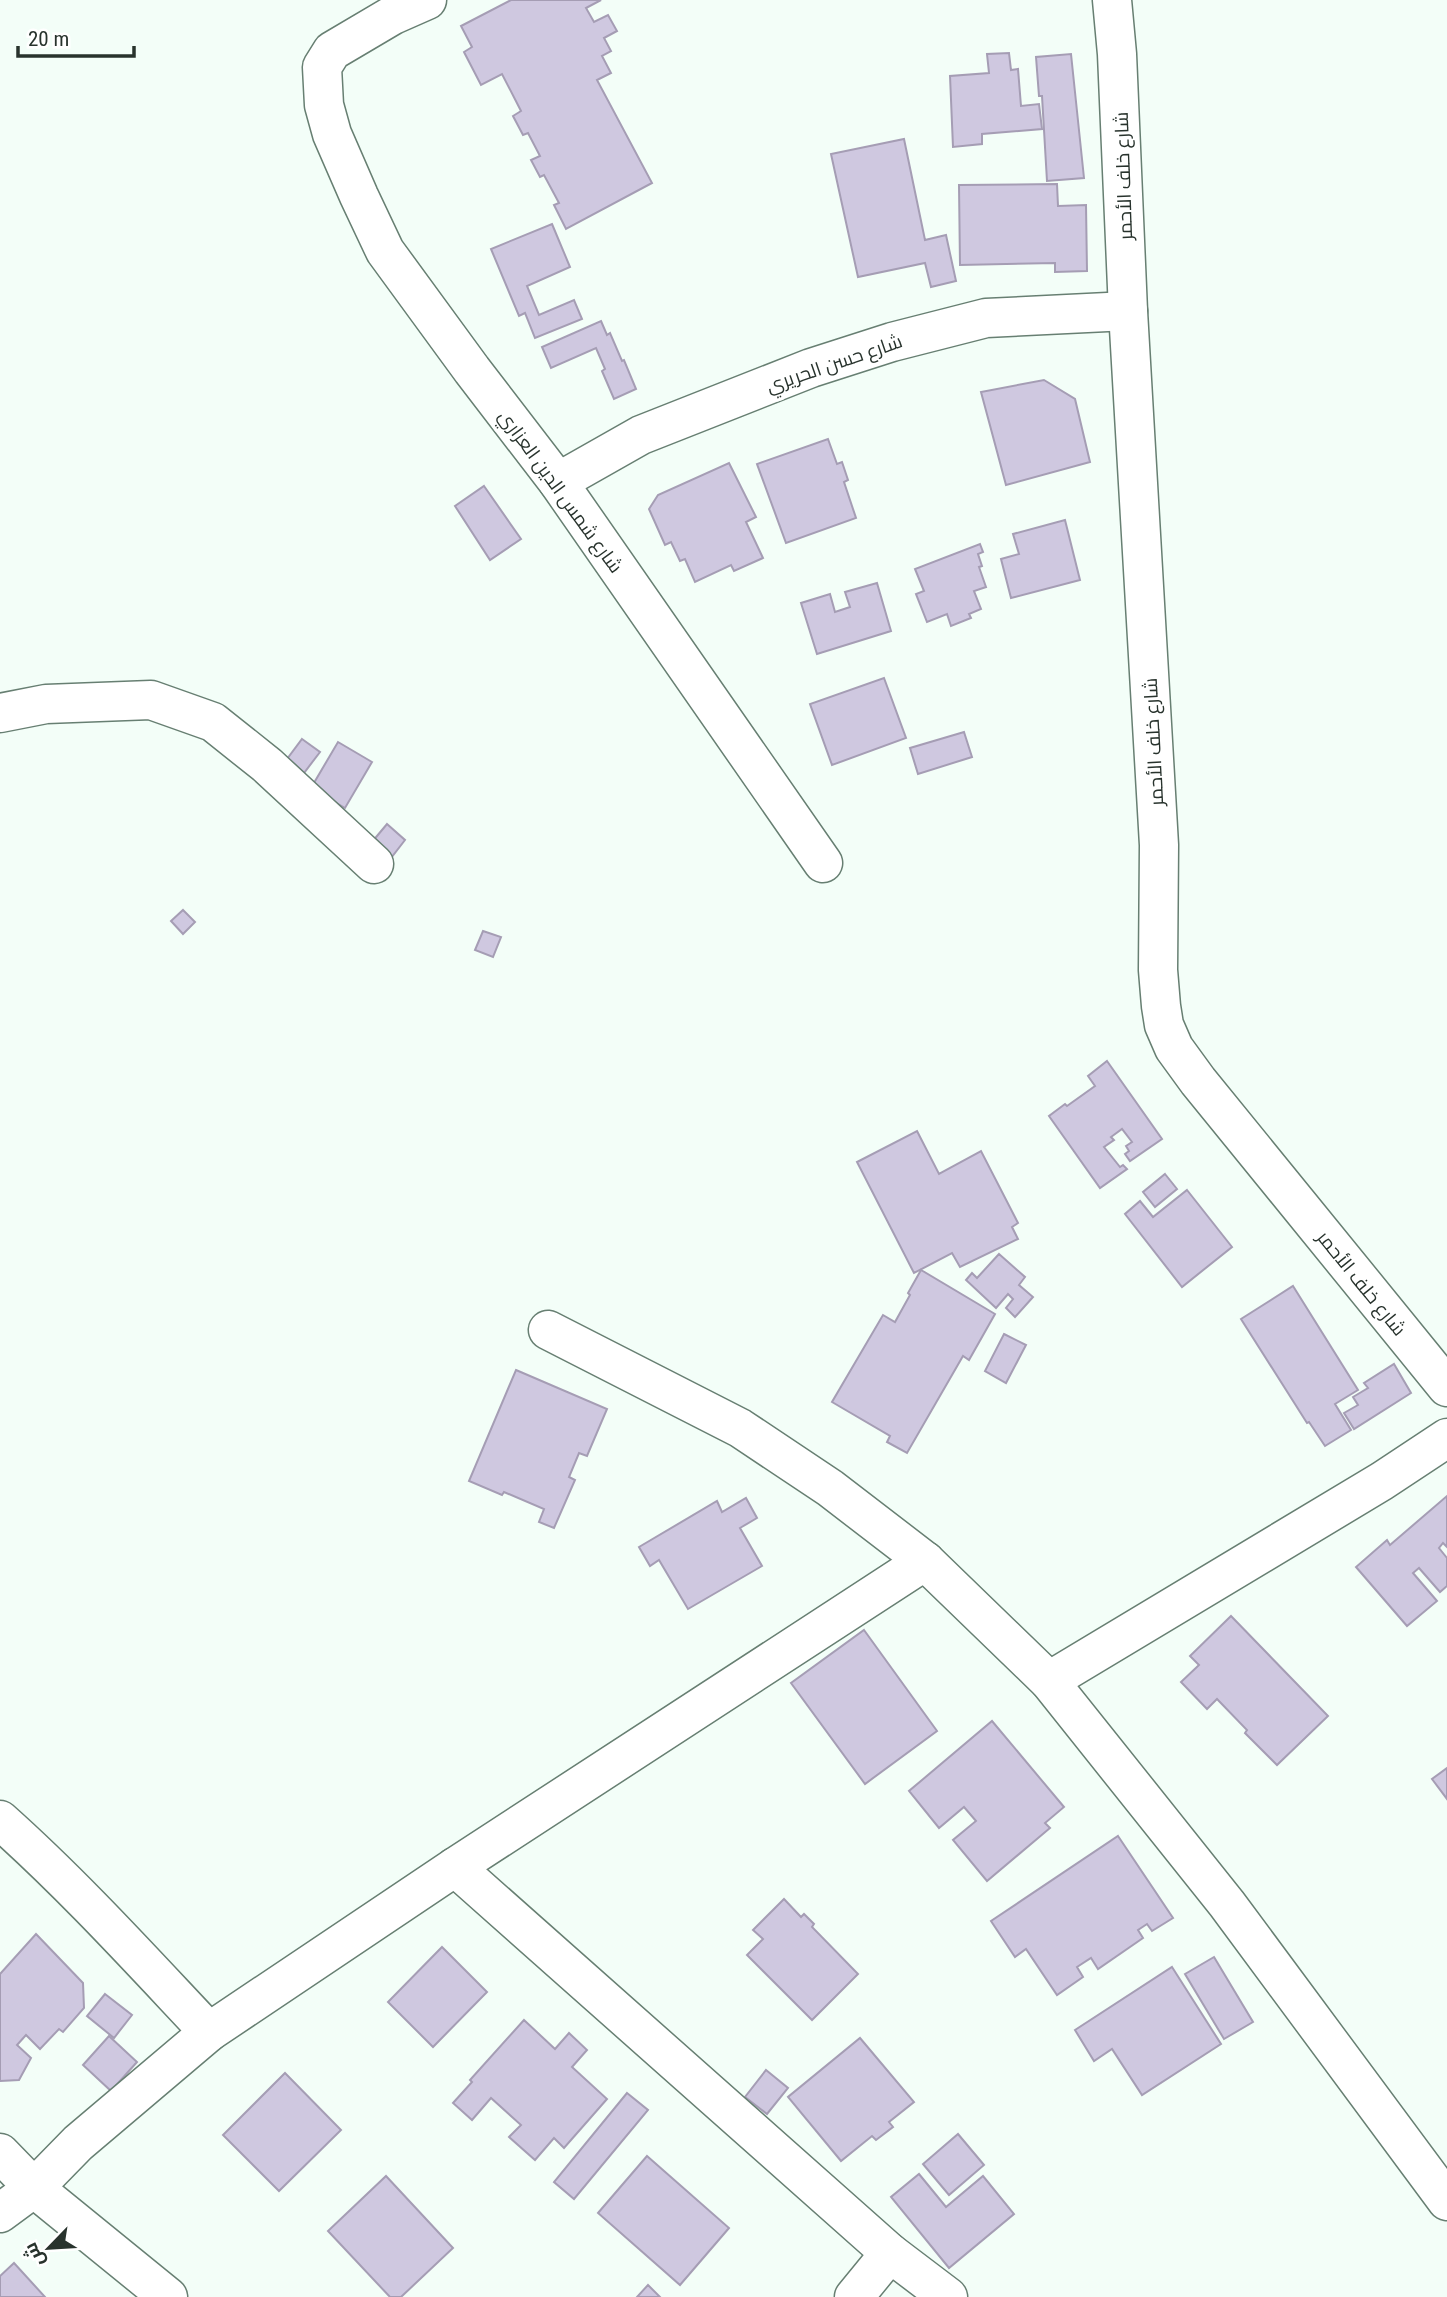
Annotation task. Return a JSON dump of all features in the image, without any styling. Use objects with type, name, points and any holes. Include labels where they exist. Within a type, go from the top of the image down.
[{"type":"street","name":"شارع شمس الدين العزاري","points":[[427,0],[393,15],[332,51],[321,67],[324,105],[337,146],[385,251],[558,482],[823,863]]},
{"type":"street","name":"شارع خلف الأحمر","points":[[1112,0],[1158,845],[1158,970],[1164,1025],[1174,1048],[1198,1081],[1447,1387]]},
{"type":"street","name":"شارع حسن الحريري","points":[[558,482],[641,435],[811,368],[892,342],[986,318],[1128,311]]},
{"type":"street","points":[[0,713],[46,704],[151,700],[213,722],[267,765],[374,864]]},
{"type":"street","points":[[548,1330],[740,1428],[830,1488],[925,1560],[1049,1681],[1227,1904],[1447,2201]]},
{"type":"street","points":[[1049,1681],[1382,1481],[1447,1438]]},
{"type":"street","points":[[0,2213],[34,2188],[78,2143],[209,2032],[454,1867],[925,1560]]},
{"type":"street","points":[[0,1820],[132,1950],[209,2032]]},
{"type":"street","points":[[454,1867],[890,2253],[948,2297]]},
{"type":"street","points":[[0,2153],[34,2188],[168,2297]]},
{"type":"street","points":[[853,2297],[890,2253]]},
{"type":"building","points":[[511,0],[601,0],[586,8],[594,22],[608,15],[617,31],[604,38],[611,51],[602,56],[611,73],[597,80],[652,183],[566,229],[554,205],[559,203],[544,175],[540,177],[531,160],[540,156],[528,133],[523,135],[513,116],[521,111],[502,74],[481,85],[464,52],[472,47],[461,26]]},
{"type":"building","points":[[1009,53],[1011,70],[1018,69],[1021,106],[1039,104],[1042,129],[982,134],[982,144],[953,147],[950,76],[989,73],[987,54]]},
{"type":"building","points":[[1071,54],[1084,178],[1047,181],[1042,96],[1039,96],[1036,57]]},
{"type":"building","points":[[904,139],[925,240],[946,235],[956,281],[931,287],[925,263],[858,277],[831,154]]},
{"type":"building","points":[[1057,184],[1058,206],[1086,205],[1087,271],[1055,272],[1055,263],[960,265],[959,185]]},
{"type":"building","points":[[552,224],[570,267],[527,286],[539,315],[574,300],[582,319],[535,338],[525,313],[519,316],[491,249]]},
{"type":"building","points":[[601,321],[607,335],[610,333],[622,361],[624,360],[636,389],[614,399],[596,348],[551,368],[542,347]]},
{"type":"building","points":[[1044,380],[1075,399],[1090,462],[1006,485],[981,392]]},
{"type":"building","points":[[828,439],[837,464],[842,462],[848,480],[844,482],[856,518],[786,543],[757,464]]},
{"type":"building","points":[[729,463],[756,517],[746,522],[763,558],[734,571],[731,565],[695,582],[685,559],[680,561],[671,542],[665,545],[649,509],[658,495]]},
{"type":"building","points":[[484,486],[521,539],[490,560],[455,506]]},
{"type":"building","points":[[1065,520],[1080,580],[1011,598],[1001,559],[1019,554],[1013,534]]},
{"type":"building","points":[[980,544],[983,552],[978,554],[982,566],[979,567],[986,587],[974,591],[981,609],[969,614],[971,618],[951,626],[947,614],[927,622],[916,594],[924,591],[915,569]]},
{"type":"building","points":[[877,583],[891,631],[817,654],[801,603],[830,594],[835,612],[850,607],[845,592]]},
{"type":"building","points":[[884,678],[906,738],[832,765],[810,704]]},
{"type":"building","points":[[964,732],[972,757],[918,774],[910,748]]},
{"type":"building","points":[[302,739],[320,752],[304,773],[287,759]]},
{"type":"building","points":[[338,742],[372,762],[345,808],[311,788]]},
{"type":"building","points":[[387,824],[405,840],[391,858],[372,842]]},
{"type":"building","points":[[183,910],[195,922],[183,934],[171,921]]},
{"type":"building","points":[[483,931],[501,937],[493,957],[475,950]]},
{"type":"building","points":[[1107,1061],[1162,1139],[1130,1161],[1125,1154],[1129,1151],[1126,1146],[1132,1142],[1122,1129],[1111,1137],[1114,1140],[1104,1147],[1120,1167],[1123,1165],[1127,1169],[1100,1188],[1049,1116],[1095,1086],[1088,1076]]},
{"type":"building","points":[[917,1131],[939,1174],[981,1151],[1018,1223],[1012,1227],[1018,1239],[960,1267],[952,1253],[914,1273],[857,1162]]},
{"type":"building","points":[[1165,1174],[1177,1189],[1155,1207],[1143,1192]]},
{"type":"building","points":[[1187,1190],[1232,1247],[1182,1287],[1125,1214],[1140,1201],[1153,1217]]},
{"type":"building","points":[[999,1254],[1025,1277],[1019,1285],[1033,1297],[1015,1317],[1006,1308],[1013,1299],[1008,1294],[996,1308],[966,1280],[972,1273],[977,1278]]},
{"type":"building","points":[[921,1270],[995,1314],[969,1360],[963,1356],[907,1453],[887,1442],[890,1436],[832,1402],[883,1315],[895,1322]]},
{"type":"building","points":[[1293,1286],[1358,1390],[1335,1404],[1351,1430],[1325,1446],[1309,1422],[1307,1423],[1241,1319]]},
{"type":"building","points":[[1004,1334],[1026,1345],[1006,1383],[985,1371]]},
{"type":"building","points":[[1394,1364],[1411,1393],[1354,1429],[1344,1413],[1358,1405],[1353,1397],[1368,1388],[1364,1383]]},
{"type":"building","points":[[516,1370],[607,1409],[587,1456],[579,1453],[569,1477],[575,1480],[554,1528],[539,1522],[544,1509],[469,1481]]},
{"type":"building","points":[[1447,1496],[1447,1547],[1443,1543],[1439,1548],[1447,1558],[1447,1586],[1440,1592],[1419,1568],[1413,1573],[1437,1601],[1407,1626],[1356,1567],[1387,1540],[1390,1545]]},
{"type":"building","points":[[746,1498],[757,1518],[740,1528],[762,1566],[688,1609],[659,1560],[650,1566],[639,1547],[717,1501],[722,1512]]},
{"type":"building","points":[[1231,1616],[1328,1716],[1277,1765],[1245,1733],[1247,1730],[1217,1699],[1207,1709],[1181,1682],[1199,1665],[1190,1656]]},
{"type":"building","points":[[864,1630],[937,1731],[865,1784],[791,1683]]},
{"type":"building","points":[[992,1721],[1064,1807],[1045,1823],[1050,1828],[987,1881],[953,1840],[976,1821],[964,1807],[939,1828],[909,1791]]},
{"type":"building","points":[[1447,1768],[1447,1799],[1432,1779]]},
{"type":"building","points":[[1118,1836],[1173,1918],[1152,1931],[1147,1924],[1138,1930],[1143,1938],[1098,1969],[1091,1958],[1077,1967],[1083,1977],[1057,1995],[1026,1949],[1015,1957],[991,1921]]},
{"type":"building","points":[[784,1899],[801,1917],[804,1914],[814,1924],[812,1927],[858,1974],[812,2020],[747,1955],[763,1939],[753,1930]]},
{"type":"building","points":[[36,1934],[83,1983],[84,2008],[63,2032],[59,2029],[40,2049],[26,2035],[17,2045],[31,2058],[19,2080],[0,2081],[0,1974]]},
{"type":"building","points":[[442,1947],[487,1992],[433,2047],[388,2002]]},
{"type":"building","points":[[1214,1957],[1253,2022],[1224,2039],[1185,1974]]},
{"type":"building","points":[[1172,1967],[1221,2044],[1142,2095],[1112,2049],[1094,2061],[1075,2030]]},
{"type":"building","points":[[105,1994],[132,2015],[114,2038],[87,2016]]},
{"type":"building","points":[[524,2020],[555,2049],[569,2033],[587,2050],[572,2067],[607,2099],[564,2148],[554,2138],[535,2160],[509,2137],[521,2125],[491,2098],[472,2120],[453,2103]]},
{"type":"building","points":[[109,2036],[137,2062],[111,2091],[83,2065]]},
{"type":"building","points":[[860,2038],[914,2102],[889,2122],[893,2127],[876,2140],[872,2136],[841,2161],[788,2097]]},
{"type":"building","points":[[766,2070],[788,2088],[767,2114],[745,2097]]},
{"type":"building","points":[[285,2073],[341,2130],[279,2191],[223,2135]]},
{"type":"building","points":[[627,2093],[648,2110],[574,2199],[554,2182]]},
{"type":"building","points":[[958,2134],[984,2165],[949,2195],[923,2164]]},
{"type":"building","points":[[647,2156],[729,2228],[680,2285],[598,2213]]},
{"type":"building","points":[[919,2174],[946,2207],[983,2176],[1014,2214],[949,2268],[891,2197]]},
{"type":"building","points":[[386,2176],[453,2248],[401,2297],[390,2297],[328,2231]]},
{"type":"building","points":[[14,2263],[45,2297],[0,2297],[0,2276]]},
{"type":"building","points":[[648,2285],[660,2297],[637,2297]]}]
